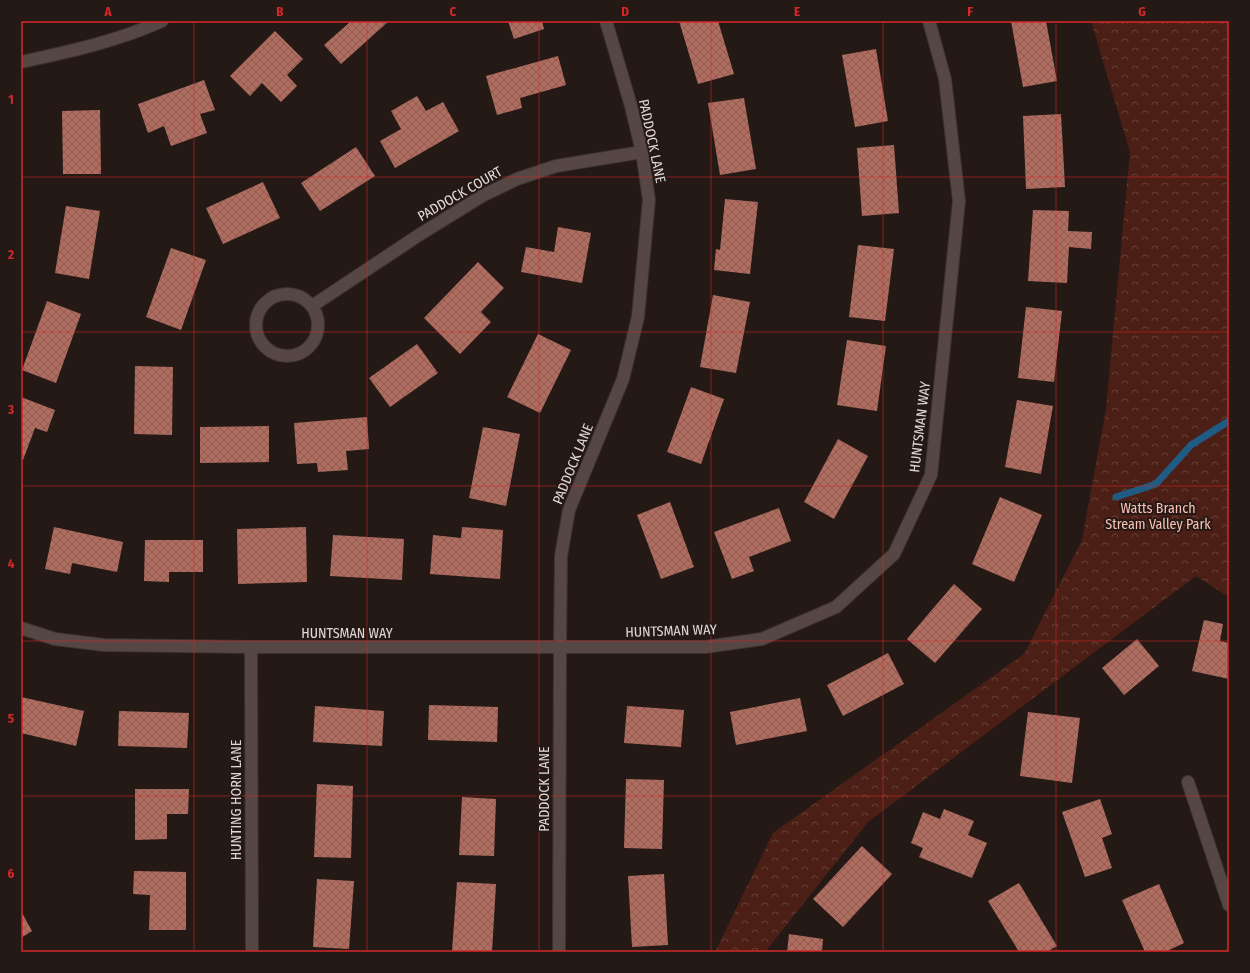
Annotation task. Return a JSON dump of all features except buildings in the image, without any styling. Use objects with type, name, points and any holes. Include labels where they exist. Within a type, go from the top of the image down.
[{"type":"street","points":[[21,62],[103,42],[152,26],[162,21]]},
{"type":"street","name":"PADDOCK LANE","points":[[559,952],[561,556],[569,510],[623,379],[638,317],[649,200],[642,152],[631,106],[606,21]]},
{"type":"street","name":"HUNTSMAN WAY","points":[[21,628],[55,639],[104,645],[251,648],[705,647],[762,639],[836,608],[894,554],[931,475],[959,201],[945,79],[929,21]]},
{"type":"street","name":"PADDOCK COURT","points":[[312,306],[419,235],[482,196],[503,186],[518,179],[556,166],[642,152]]},
{"type":"street","points":[[288,293],[302,297],[312,306],[318,318],[318,333],[312,345],[301,354],[287,357],[273,354],[262,345],[256,332],[257,318],[263,305],[274,296],[288,293]]},
{"type":"street","name":"HUNTING HORN LANE","points":[[251,648],[252,952]]},
{"type":"street","points":[[1188,782],[1229,905]]},
{"type":"green space","name":"Watts Branch Stream Valley Park","points":[[1091,21],[1229,21],[1229,597],[1196,576],[868,822],[765,952],[715,952],[773,833],[1024,654],[1082,540],[1106,409],[1130,152]]},
{"type":"waterway","points":[[1116,497],[1156,484],[1191,445],[1229,421]]}]
